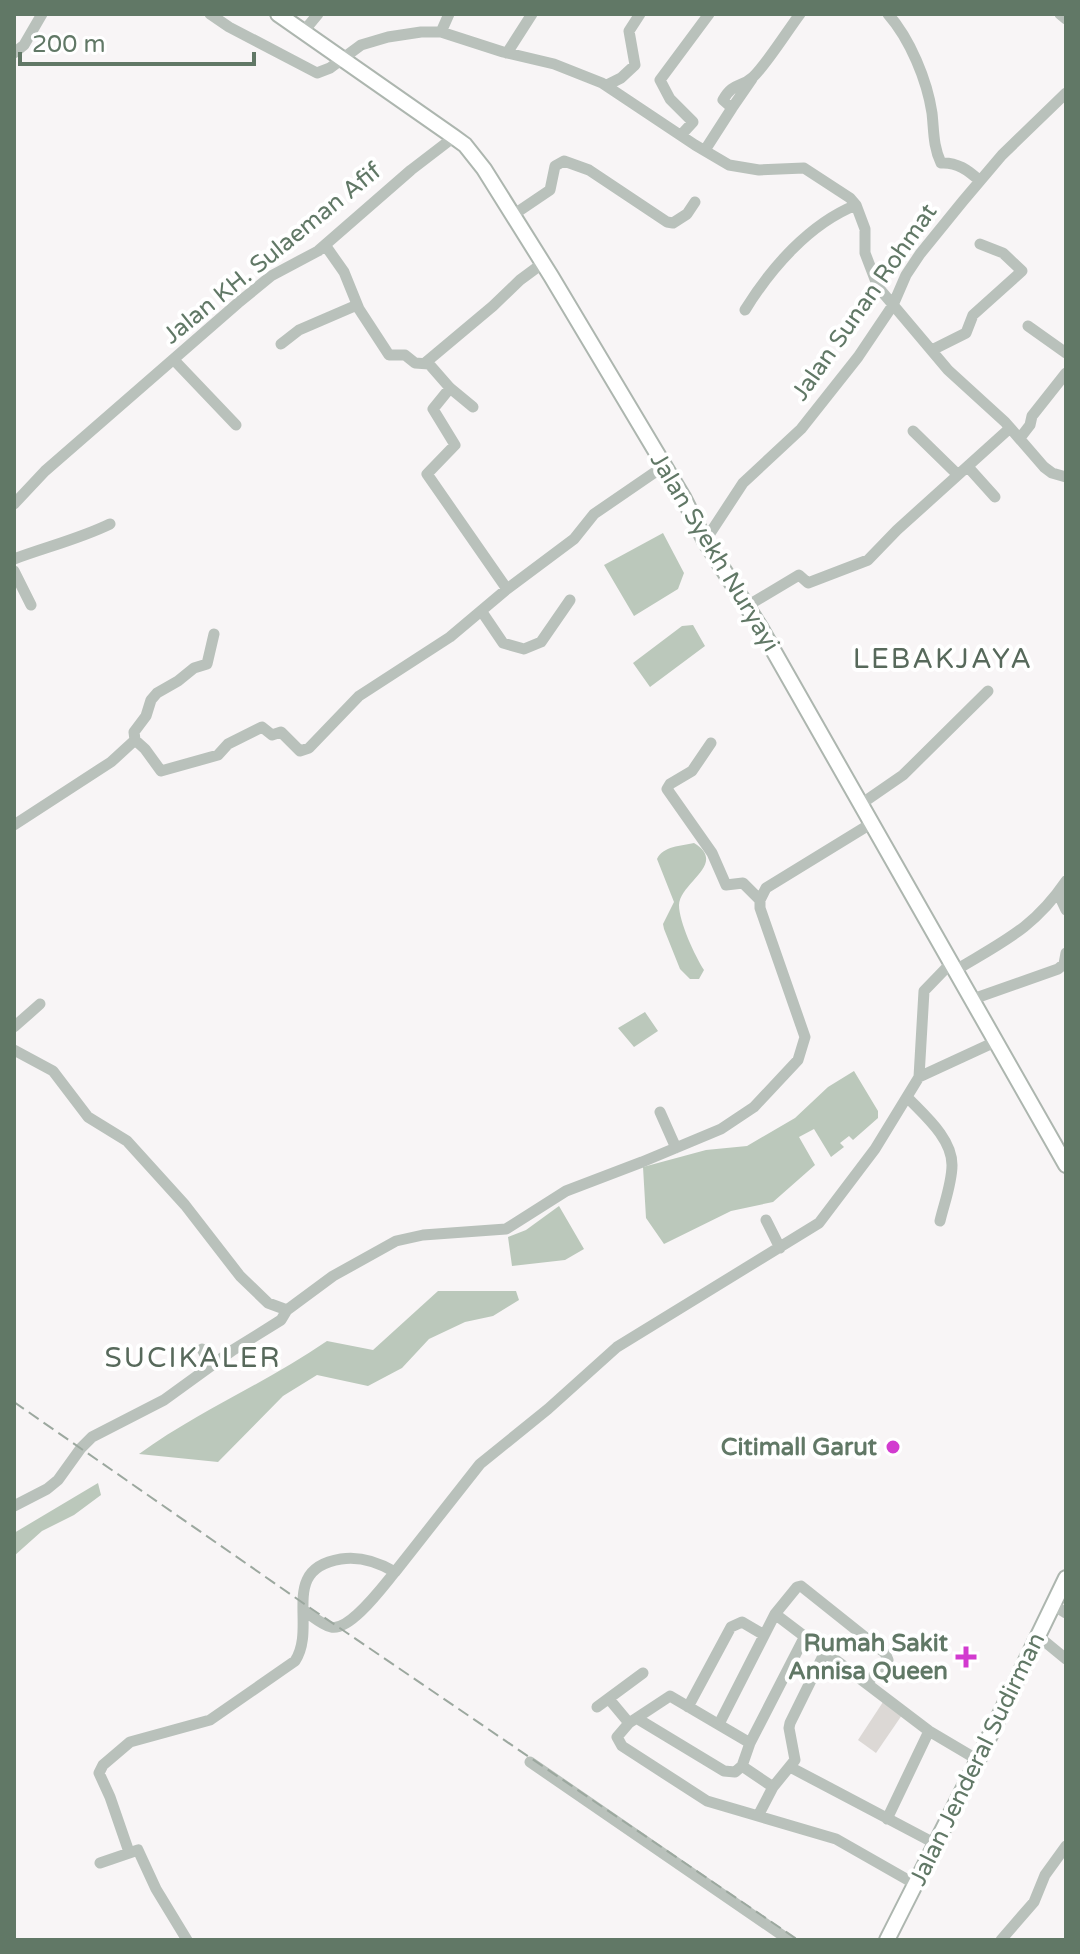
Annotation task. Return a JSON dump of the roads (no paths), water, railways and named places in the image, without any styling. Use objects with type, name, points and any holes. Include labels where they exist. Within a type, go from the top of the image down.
[{"type":"main road","name":"Jalan Syekh Nuryayi","points":[[278,14],[454,137],[474,156],[543,263],[683,497],[705,541],[747,606],[997,1041],[1060,1142],[1066,1165]]},
{"type":"main road","name":"Jalan Jenderal Sudirman","points":[[887,1940],[1038,1636],[1060,1609],[1066,1578]]},
{"type":"street","points":[[14,53],[24,45],[42,14]]},
{"type":"street","points":[[210,14],[317,73],[326,70],[337,54],[444,23],[508,50],[613,82],[681,135],[729,165],[759,170],[804,168],[856,205],[865,229],[865,253],[878,287],[948,370],[1020,438],[1044,467],[1066,477]]},
{"type":"street","points":[[304,31],[318,14]]},
{"type":"street","points":[[508,50],[532,14]]},
{"type":"street","points":[[613,82],[635,65],[629,31],[640,14]]},
{"type":"street","points":[[681,135],[693,122],[670,99],[660,80],[709,14]]},
{"type":"street","points":[[705,150],[732,108],[723,101],[728,91],[752,78],[800,14]]},
{"type":"street","points":[[888,14],[923,80],[932,115],[935,150],[941,163],[965,168],[980,181]]},
{"type":"street","points":[[1060,14],[1066,19]]},
{"type":"street","name":"Jalan Sunan Rohmat","points":[[705,541],[743,483],[793,437],[825,400],[893,305],[906,275],[920,254],[1014,142],[1066,93]]},
{"type":"street","name":"Jalan KH. Sulaeman Afif","points":[[16,499],[271,276],[318,251],[454,137]]},
{"type":"street","points":[[513,215],[550,190],[555,166],[564,161],[589,170],[667,222],[679,220],[695,202]]},
{"type":"street","points":[[745,310],[764,281],[801,241],[828,217],[856,205]]},
{"type":"street","points":[[932,350],[966,333],[973,315],[1022,271],[1003,253],[980,244]]},
{"type":"street","points":[[325,245],[339,264],[357,305],[389,355],[405,355],[415,363],[429,364],[450,388],[473,407]]},
{"type":"street","points":[[425,363],[543,263]]},
{"type":"street","points":[[281,344],[299,330],[357,305]]},
{"type":"street","points":[[1028,326],[1066,353]]},
{"type":"street","points":[[174,360],[236,425]]},
{"type":"street","points":[[1020,438],[1030,425],[1032,416],[1066,373]]},
{"type":"street","points":[[450,388],[433,409],[455,445],[427,474],[507,589]]},
{"type":"street","points":[[747,606],[799,575],[808,583],[868,560],[1010,428]]},
{"type":"street","points":[[913,431],[995,497]]},
{"type":"street","points":[[214,634],[207,664],[194,668],[154,696],[146,716],[134,732],[135,740],[161,771],[218,755],[228,744],[262,727],[272,735],[282,732],[298,749],[304,751],[359,696],[446,640],[574,539],[594,514],[664,466]]},
{"type":"street","points":[[14,559],[81,538],[110,524]]},
{"type":"street","points":[[14,571],[31,605]]},
{"type":"street","points":[[482,612],[503,643],[524,649],[541,642],[570,600]]},
{"type":"street","points":[[861,804],[903,775],[988,691]]},
{"type":"street","points":[[14,825],[111,762],[135,740]]},
{"type":"street","points":[[14,1506],[58,1480],[92,1437],[164,1400],[281,1320],[287,1310],[333,1276],[396,1241],[423,1235],[506,1229],[566,1191],[721,1129],[754,1107],[801,1054],[804,1028],[760,900],[743,883],[726,885],[712,853],[667,789],[692,771],[711,743]]},
{"type":"street","points":[[760,900],[766,888],[872,823]]},
{"type":"street","points":[[303,1610],[332,1627],[338,1627],[365,1609],[480,1464],[617,1347],[685,1302],[819,1223],[875,1149],[919,1077],[924,991],[954,966],[1026,927],[1066,881]]},
{"type":"street","points":[[1058,893],[1066,910]]},
{"type":"street","points":[[973,999],[1058,969],[1064,964],[1066,953]]},
{"type":"street","points":[[14,1027],[40,1004]]},
{"type":"street","points":[[919,1077],[997,1041]]},
{"type":"street","points":[[14,1050],[53,1071],[88,1117],[127,1141],[185,1205],[240,1276],[268,1303],[287,1310]]},
{"type":"street","points":[[907,1097],[934,1126],[950,1154],[952,1169],[940,1221]]},
{"type":"street","points":[[660,1112],[676,1148]]},
{"type":"street","points":[[766,1220],[780,1248]]},
{"type":"street","points":[[202,1349],[211,1366]]},
{"type":"street","points":[[129,1852],[99,1773],[103,1765],[134,1740],[210,1720],[295,1661],[302,1646],[307,1579],[327,1562],[357,1557],[395,1572]]},
{"type":"street","points":[[719,1724],[775,1614],[797,1587],[805,1587],[885,1653],[888,1660],[868,1682]]},
{"type":"street","points":[[775,1614],[929,1731],[978,1760]]},
{"type":"street","points":[[688,1707],[731,1627],[742,1622],[764,1635]]},
{"type":"street","points":[[609,1699],[634,1721],[724,1771],[735,1772],[742,1766],[750,1743],[805,1636]]},
{"type":"street","points":[[1038,1636],[1066,1659]]},
{"type":"street","points":[[759,1814],[796,1754],[790,1723],[826,1650]]},
{"type":"street","points":[[597,1707],[643,1673]]},
{"type":"street","points":[[750,1743],[670,1696],[617,1737],[622,1746],[707,1801],[836,1839],[915,1884]]},
{"type":"street","points":[[887,1819],[929,1731]]},
{"type":"street","points":[[530,1762],[789,1940]]},
{"type":"street","points":[[742,1766],[773,1787]]},
{"type":"street","points":[[790,1767],[936,1844]]},
{"type":"street","points":[[1001,1940],[1034,1902],[1045,1875],[1066,1846]]},
{"type":"street","points":[[100,1863],[136,1849],[141,1853],[156,1889],[187,1940]]},
{"type":"railway","points":[[14,1402],[798,1940]]},
{"type":"place","name":"Citimall Garut","points":[[893,1447]]},
{"type":"place","name":"Rumah Sakit Annisa Queen","points":[[966,1657]]},
{"type":"district","name":"LEBAKJAYA","points":[[943,658]]},
{"type":"district","name":"SUCIKALER","points":[[193,1357]]}]
